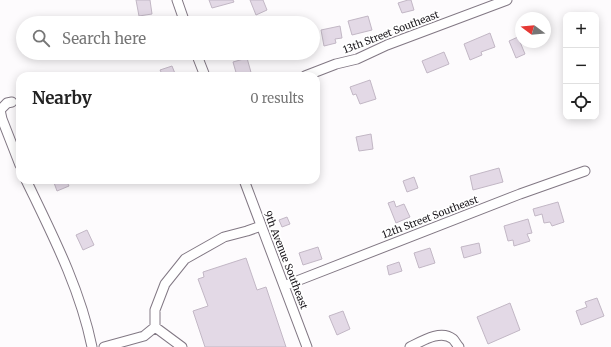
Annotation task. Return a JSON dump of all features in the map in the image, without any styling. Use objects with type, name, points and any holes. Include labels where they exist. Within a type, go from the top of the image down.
[{"type":"street","points":[[177,0],[183,16]]},
{"type":"street","name":"13th Street Southeast","points":[[315,72],[336,64],[357,59],[387,45],[507,0]]},
{"type":"street","points":[[199,60],[203,72]]},
{"type":"street","points":[[12,102],[7,103],[0,110],[16,155]]},
{"type":"street","name":"12th Street Southeast","points":[[284,286],[520,194],[585,171]]},
{"type":"street","points":[[28,184],[49,228],[80,301],[92,347]]},
{"type":"street","name":"9th Avenue Southeast","points":[[245,184],[307,347]]},
{"type":"street","points":[[155,327],[155,310],[165,284],[185,259],[224,237],[261,226]]},
{"type":"street","points":[[104,347],[144,336],[155,327]]},
{"type":"street","points":[[155,327],[182,347]]},
{"type":"street","points":[[410,347],[429,338],[441,335],[452,338],[459,347]]},
{"type":"building","points":[[136,0],[150,0],[152,14],[139,16]]},
{"type":"building","points":[[209,0],[233,0],[234,2],[212,8]]},
{"type":"building","points":[[250,0],[263,0],[267,10],[256,15]]},
{"type":"building","points":[[411,0],[414,10],[402,13],[398,3]]},
{"type":"building","points":[[368,16],[372,30],[352,35],[348,21]]},
{"type":"building","points":[[340,26],[342,38],[335,39],[336,43],[324,46],[321,30]]},
{"type":"building","points":[[490,33],[495,47],[481,52],[482,55],[470,60],[464,44]]},
{"type":"building","points":[[515,38],[515,48],[523,48],[525,54],[516,58],[509,41]]},
{"type":"building","points":[[444,52],[449,64],[427,73],[422,61]]},
{"type":"building","points":[[248,60],[251,72],[236,72],[233,62]]},
{"type":"building","points":[[172,66],[174,72],[161,72],[160,70]]},
{"type":"building","points":[[370,80],[376,99],[360,104],[356,94],[353,95],[350,87]]},
{"type":"building","points":[[371,134],[373,149],[359,151],[356,137]]},
{"type":"building","points":[[499,168],[503,182],[473,190],[470,176]]},
{"type":"building","points":[[414,177],[418,188],[407,192],[403,181]]},
{"type":"building","points":[[54,184],[68,184],[69,186],[57,191]]},
{"type":"building","points":[[394,201],[396,207],[404,204],[410,217],[396,223],[388,203]]},
{"type":"building","points":[[558,202],[564,222],[552,226],[550,222],[544,223],[542,214],[535,216],[533,209]]},
{"type":"building","points":[[287,217],[290,224],[282,227],[279,220]]},
{"type":"building","points":[[528,219],[532,233],[527,234],[530,241],[514,246],[513,240],[508,241],[504,226]]},
{"type":"building","points":[[87,230],[94,245],[83,250],[76,235]]},
{"type":"building","points":[[479,243],[481,253],[464,258],[461,247]]},
{"type":"building","points":[[318,247],[322,259],[303,265],[299,253]]},
{"type":"building","points":[[430,248],[435,263],[419,268],[414,253]]},
{"type":"building","points":[[246,258],[257,290],[266,287],[286,347],[205,347],[193,311],[208,306],[198,279],[204,277],[203,272]]},
{"type":"building","points":[[399,262],[402,271],[389,275],[387,266]]},
{"type":"building","points":[[597,298],[604,316],[581,325],[576,311],[587,307],[585,302]]},
{"type":"building","points":[[510,303],[520,330],[488,344],[477,317]]},
{"type":"building","points":[[343,311],[350,329],[337,335],[329,316]]}]
